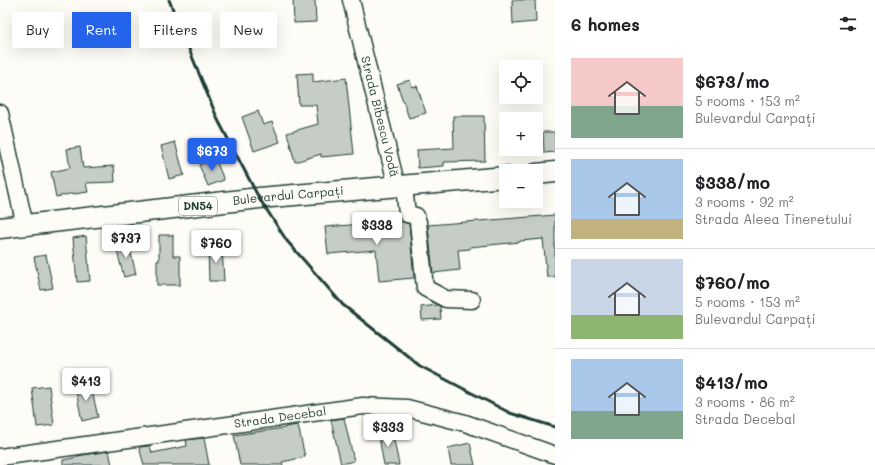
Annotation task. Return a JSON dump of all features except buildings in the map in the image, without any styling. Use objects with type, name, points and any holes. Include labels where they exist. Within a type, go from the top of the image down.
[{"type":"main road","points":[[543,173],[555,172]]},
{"type":"main road","name":"Bulevardul Carpați","points":[[0,228],[259,198],[499,178]]},
{"type":"street","name":"Strada Bibescu Vodă","points":[[351,0],[407,214],[416,216],[418,222],[425,288],[446,299],[472,300]]},
{"type":"street","points":[[0,113],[25,226]]},
{"type":"street","name":"Strada Decebal","points":[[0,457],[363,406],[407,408],[458,421],[555,455]]},
{"type":"railway","points":[[169,0],[218,120],[259,198],[287,241],[343,305],[420,366],[510,413],[555,427]]}]
